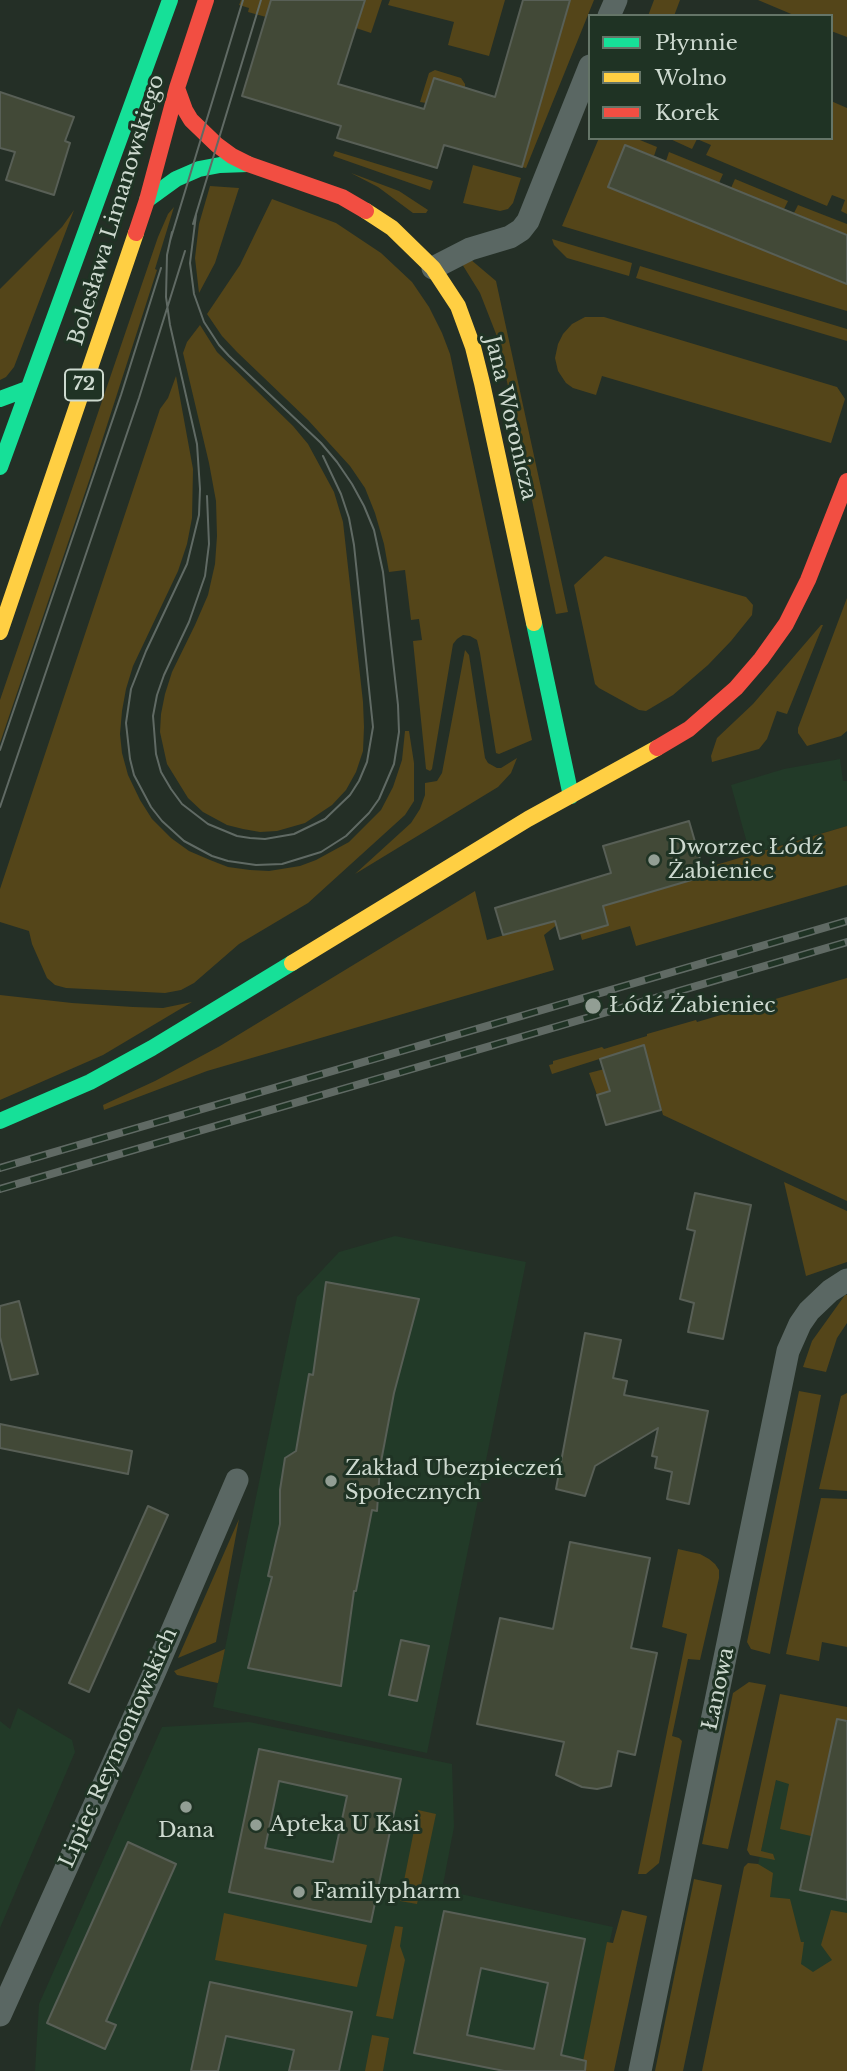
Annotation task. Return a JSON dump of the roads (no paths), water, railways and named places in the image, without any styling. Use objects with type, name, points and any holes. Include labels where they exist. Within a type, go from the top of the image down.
[{"type":"street","name":"Bolesława Limanowskiego","points":[[0,467],[170,0]]},
{"type":"street","name":"Bolesława Limanowskiego","points":[[0,632],[147,200],[177,88],[206,0]]},
{"type":"street","points":[[433,268],[470,249],[521,230],[528,221],[588,71]]},
{"type":"street","points":[[177,88],[185,110],[203,132],[224,150],[248,164]]},
{"type":"street","points":[[147,200],[176,179],[199,169],[220,164],[248,164]]},
{"type":"street","name":"Jana Woronicza","points":[[248,164],[325,190],[359,206],[392,228],[433,268],[458,306],[473,346],[482,383],[571,796]]},
{"type":"street","points":[[0,399],[27,389]]},
{"type":"street","points":[[0,1121],[90,1082],[152,1048],[528,819],[689,729],[718,705],[750,672],[779,635],[800,598],[847,481]]},
{"type":"street","name":"Łanowa","points":[[640,2071],[788,1351],[809,1311],[830,1291],[847,1280]]},
{"type":"street","name":"Lipiec Reymontowskich","points":[[0,2015],[155,1671],[237,1480]]},
{"type":"tram line","points":[[170,241],[243,0]]},
{"type":"tram line","points":[[193,224],[261,0]]},
{"type":"tram line","points":[[172,232],[167,255],[166,297],[197,444],[199,515],[187,564],[131,689],[126,723],[130,759],[134,775],[151,807],[184,841],[228,861],[256,865],[282,864],[321,852],[346,836],[379,799],[394,764],[399,732],[398,705],[383,572],[374,530],[364,506],[337,462],[321,443],[229,356],[204,322],[194,294],[190,263],[196,215]]},
{"type":"tram line","points":[[0,807],[139,398],[185,251]]},
{"type":"tram line","points":[[0,750],[121,395],[161,268]]},
{"type":"tram line","points":[[207,496],[209,544],[205,576],[189,622],[157,695],[153,716],[156,754],[161,772],[182,804],[208,824],[237,836],[250,838],[265,839],[294,834],[325,819],[350,795],[367,762],[373,727],[354,545],[341,494],[323,456]]},
{"type":"railway","points":[[0,1168],[847,921]]},
{"type":"railway","points":[[0,1189],[847,942]]},
{"type":"place","name":"Dworzec Łódź Żabieniec","points":[[654,860]]},
{"type":"place","name":"Łódź Żabieniec","points":[[593,1006]]},
{"type":"place","name":"Zakład Ubezpieczeń Społecznych","points":[[331,1481]]},
{"type":"place","name":"Dana","points":[[186,1807]]},
{"type":"place","name":"Apteka U Kasi","points":[[256,1825]]},
{"type":"place","name":"Familypharm","points":[[299,1892]]}]
